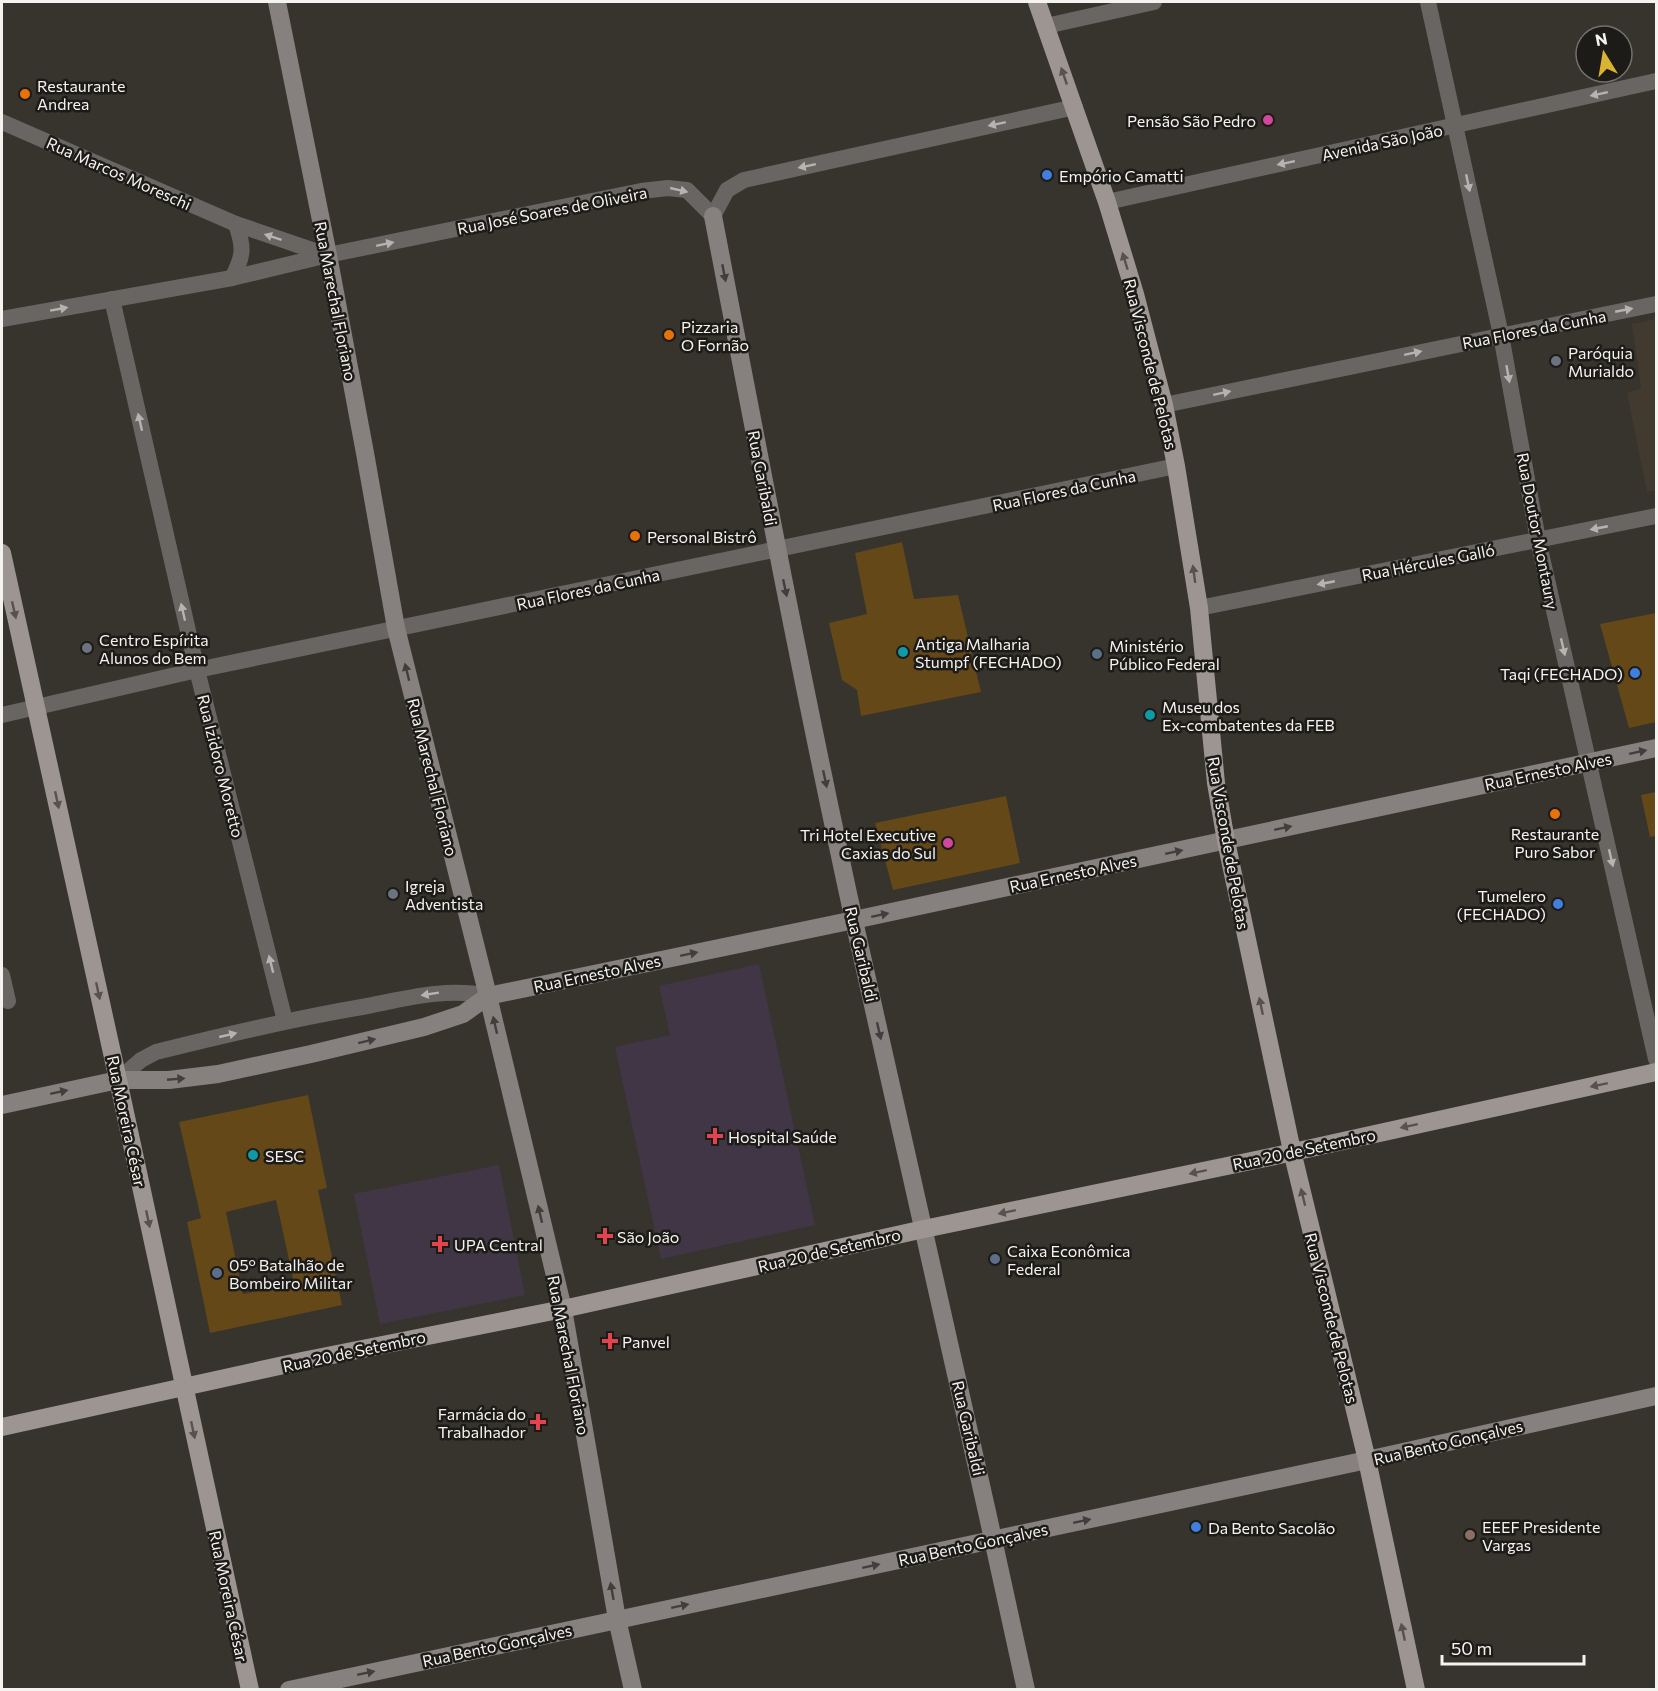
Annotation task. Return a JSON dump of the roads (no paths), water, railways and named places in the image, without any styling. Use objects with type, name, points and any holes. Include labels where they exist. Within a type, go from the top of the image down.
[{"type":"main road","name":"Rua Visconde de Pelotas","points":[[1037,2],[1107,202],[1148,339],[1164,405],[1199,608],[1216,783],[1226,840],[1292,1151],[1367,1460],[1416,1689]]},
{"type":"main road","name":"Rua Moreira César","points":[[2,553],[250,1689]]},
{"type":"main road","name":"Rua 20 de Setembro","points":[[2,1427],[337,1354],[562,1309],[1656,1072]]},
{"type":"street","name":"Rua Marechal Floriano","points":[[277,2],[328,255],[396,628],[488,996],[562,1309],[617,1619],[633,1689]]},
{"type":"street","points":[[1046,26],[1154,2]]},
{"type":"street","name":"Rua Doutor Montaury","points":[[1428,2],[1501,335],[1538,540],[1656,1059]]},
{"type":"street","name":"Avenida São João","points":[[1107,202],[1656,81]]},
{"type":"street","points":[[713,216],[727,190],[744,180],[1075,107]]},
{"type":"street","name":"Rua Marcos Moreschi","points":[[2,122],[236,224],[328,255]]},
{"type":"street","name":"Rua José Soares de Oliveira","points":[[2,319],[232,278],[328,255],[641,191],[668,188],[687,190],[713,216]]},
{"type":"street","name":"Rua Garibaldi","points":[[713,216],[777,550],[854,920],[1026,1689]]},
{"type":"street","points":[[232,278],[241,263],[243,250],[236,224]]},
{"type":"street","name":"Rua Izidoro Moretto","points":[[112,299],[197,670],[285,1021]]},
{"type":"street","name":"Rua Flores da Cunha","points":[[1164,405],[1656,304]]},
{"type":"street","name":"Rua Flores da Cunha","points":[[2,715],[197,670],[1176,466]]},
{"type":"street","name":"Rua Hércules Galló","points":[[1199,608],[1656,516]]},
{"type":"street","name":"Rua Ernesto Alves","points":[[2,1105],[118,1080],[169,1080],[218,1074],[311,1054],[424,1027],[463,1014],[488,996],[1656,748]]},
{"type":"street","points":[[2,975],[8,1002]]},
{"type":"street","name":"Rua Ernesto Alves","points":[[118,1080],[132,1066],[156,1052],[285,1021],[437,993],[470,992],[488,996]]},
{"type":"street","name":"Rua Bento Gonçalves","points":[[289,1689],[994,1540],[1656,1396]]},
{"type":"place","name":"Restaurante Andrea","points":[[25,94]]},
{"type":"place","name":"Pensão São Pedro","points":[[1268,120]]},
{"type":"place","name":"Empório Camatti","points":[[1047,175]]},
{"type":"place","name":"Pizzaria O Fornão","points":[[669,335]]},
{"type":"place","name":"Paróquia Murialdo","points":[[1556,361]]},
{"type":"place","name":"Personal Bistrô","points":[[635,536]]},
{"type":"place","name":"Centro Espírita Alunos do Bem","points":[[87,648]]},
{"type":"place","name":"Antiga Malharia Stumpf (FECHADO)","points":[[903,652]]},
{"type":"place","name":"Ministério Público Federal","points":[[1097,654]]},
{"type":"place","name":"Taqi (FECHADO)","points":[[1635,673]]},
{"type":"place","name":"Museu dos Ex-combatentes da FEB","points":[[1150,715]]},
{"type":"place","name":"Restaurante Puro Sabor","points":[[1555,814]]},
{"type":"place","name":"Tri Hotel Executive Caxias do Sul","points":[[948,843]]},
{"type":"place","name":"Igreja Adventista","points":[[393,894]]},
{"type":"place","name":"Tumelero (FECHADO)","points":[[1558,904]]},
{"type":"place","name":"Hospital Saúde","points":[[715,1136]]},
{"type":"place","name":"SESC","points":[[253,1155]]},
{"type":"place","name":"São João","points":[[605,1236]]},
{"type":"place","name":"UPA Central","points":[[440,1244]]},
{"type":"place","name":"Caixa Econômica Federal","points":[[995,1259]]},
{"type":"place","name":"05º Batalhão de Bombeiro Militar","points":[[217,1273]]},
{"type":"place","name":"Panvel","points":[[610,1341]]},
{"type":"place","name":"Farmácia do Trabalhador","points":[[538,1422]]},
{"type":"place","name":"Da Bento Sacolão","points":[[1196,1527]]},
{"type":"place","name":"EEEF Presidente Vargas","points":[[1470,1535]]}]
